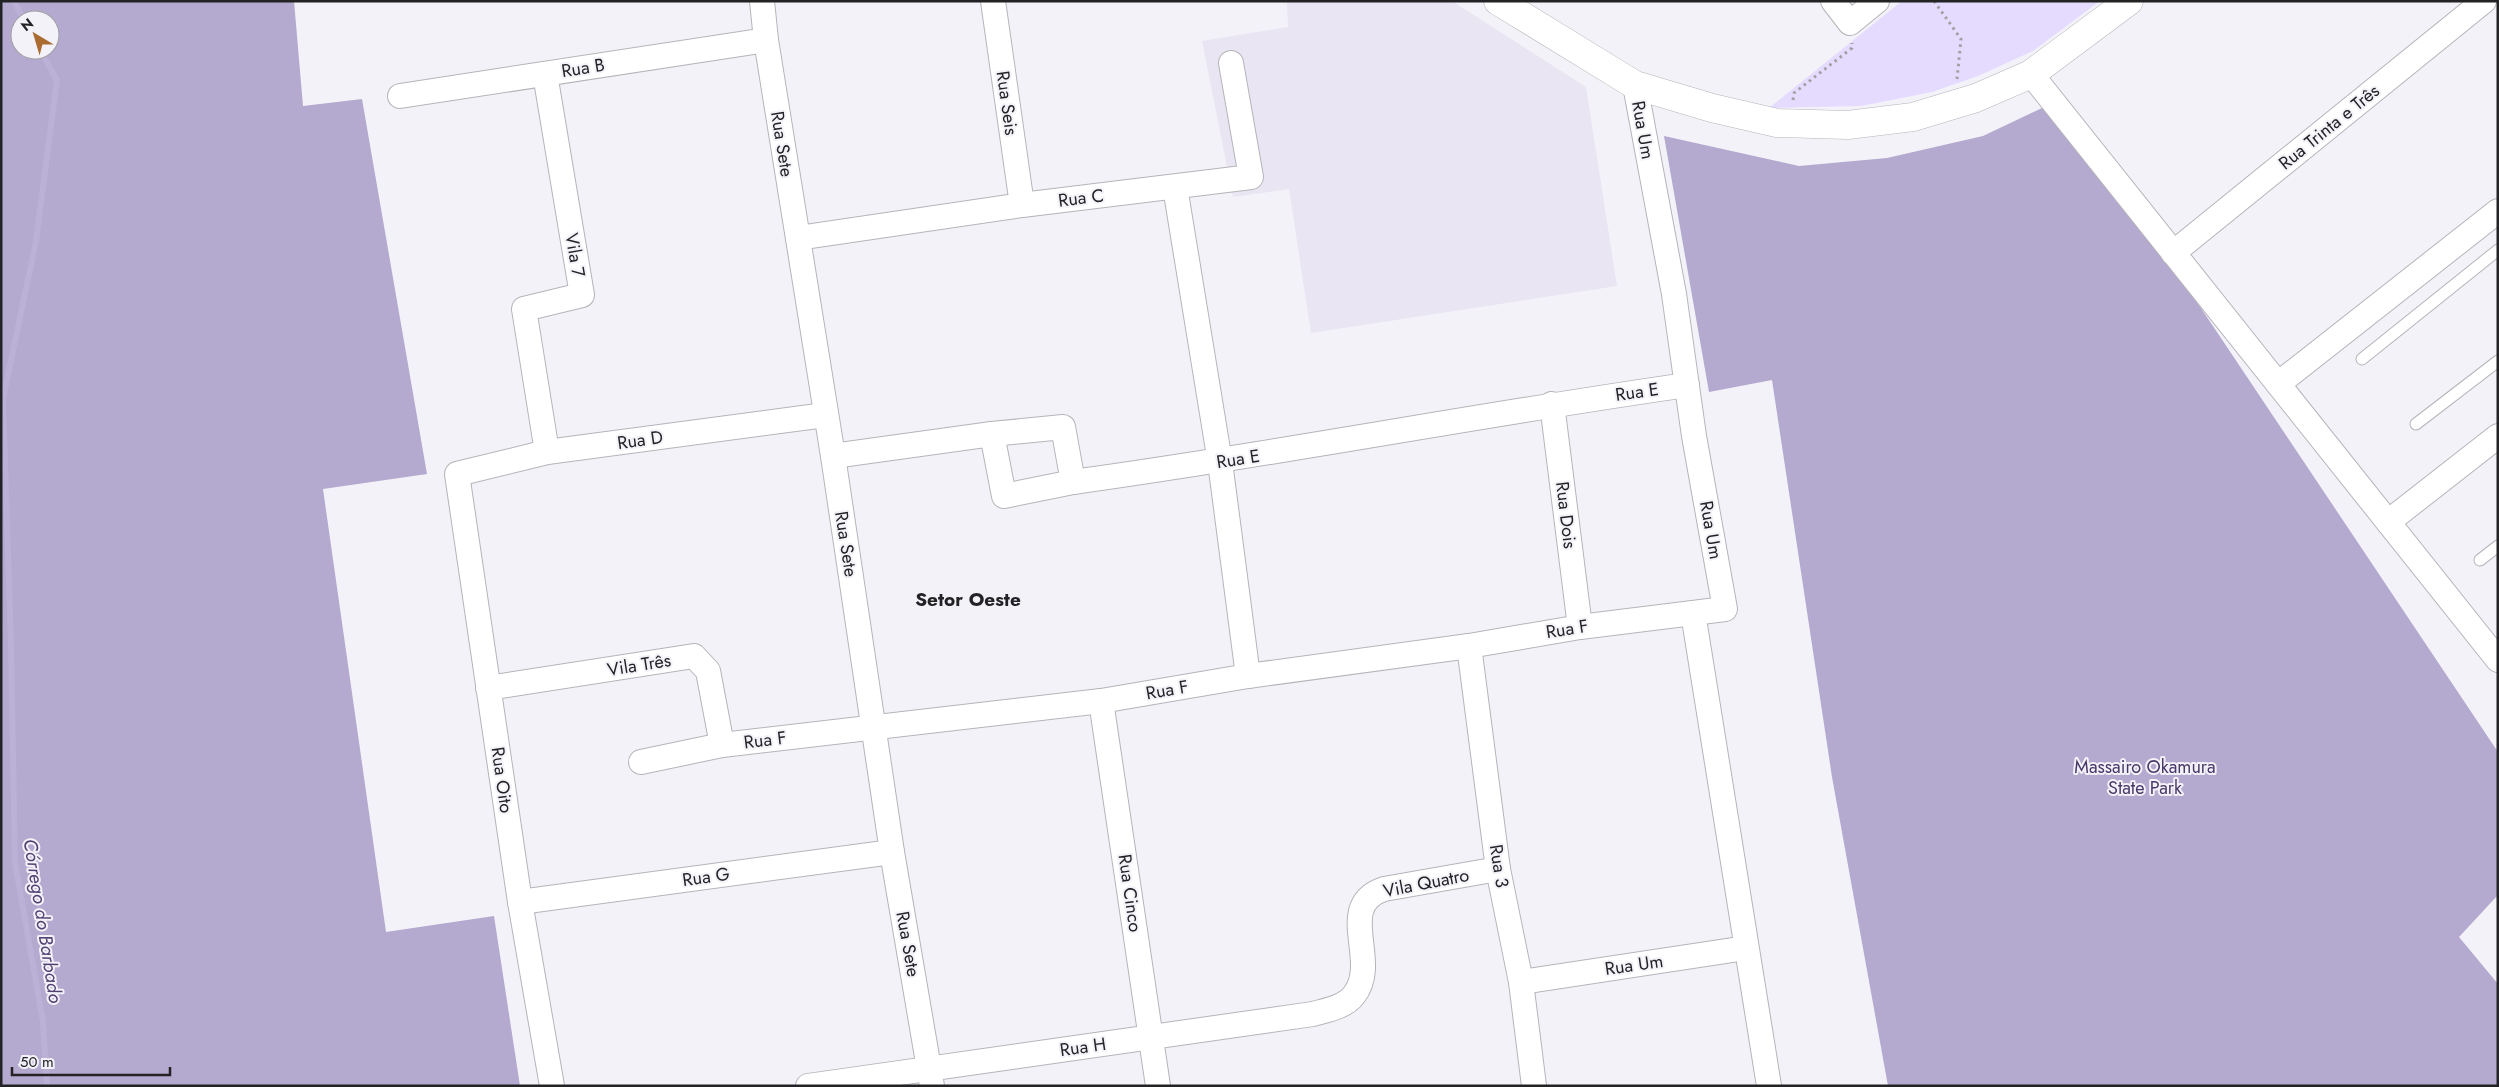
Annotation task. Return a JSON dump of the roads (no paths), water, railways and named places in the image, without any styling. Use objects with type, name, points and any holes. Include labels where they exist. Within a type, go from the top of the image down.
[{"type":"main road","points":[[1498,1],[1635,85],[1712,108],[1777,123],[1848,125],[1913,117],[1976,98],[2030,74],[2129,1]]},
{"type":"street","name":"Rua Sete","points":[[762,1],[766,40],[875,728],[892,852],[931,1077]]},
{"type":"street","name":"Rua Seis","points":[[993,1],[1022,205]]},
{"type":"street","points":[[1833,1],[1850,23],[1877,1]]},
{"type":"street","name":"Rua Trinta e Três","points":[[2174,254],[2484,1]]},
{"type":"street","name":"Rua B","points":[[400,96],[766,40]]},
{"type":"street","name":"Rua C","points":[[798,238],[1022,205],[1251,177],[1231,63]]},
{"type":"street","name":"Vila 7","points":[[545,74],[582,295],[524,309],[547,452]]},
{"type":"street","points":[[2030,74],[2498,660]]},
{"type":"street","name":"Rua Um","points":[[1635,85],[1674,294],[1687,385],[1725,609],[1693,613]]},
{"type":"street","points":[[1175,187],[1220,462],[1248,676]]},
{"type":"street","points":[[2278,384],[2498,211]]},
{"type":"street","name":"Rua E","points":[[992,434],[1004,496],[1072,482],[1220,462],[1552,404],[1687,385]]},
{"type":"street","name":"Rua Dois","points":[[1552,404],[1580,627]]},
{"type":"street","name":"Rua D","points":[[457,474],[547,452],[825,415]]},
{"type":"street","points":[[832,456],[992,434],[1063,427],[1072,482]]},
{"type":"street","points":[[2388,522],[2498,436]]},
{"type":"street","name":"Rua Oito","points":[[457,474],[520,902],[552,1086]]},
{"type":"street","points":[[1693,613],[1769,1086]]},
{"type":"street","name":"Rua F","points":[[641,762],[722,746],[1102,701],[1248,676],[1469,646],[1580,627],[1693,613]]},
{"type":"street","name":"Rua 3","points":[[1469,646],[1498,869],[1521,982],[1534,1086]]},
{"type":"street","name":"Vila Três","points":[[488,688],[694,656],[708,671],[722,746]]},
{"type":"street","name":"Rua Cinco","points":[[1102,701],[1158,1086]]},
{"type":"street","name":"Rua G","points":[[520,902],[892,852]]},
{"type":"street","name":"Vila Quatro","points":[[1354,996],[1363,970],[1360,913],[1365,901],[1370,896],[1384,889],[1498,869]]},
{"type":"street","name":"Rua Um","points":[[1521,982],[1746,948]]},
{"type":"street","name":"Rua H","points":[[808,1086],[931,1077],[1151,1038],[1313,1014],[1336,1008],[1354,996]]},
{"type":"lane","points":[[2362,359],[2498,250]]},
{"type":"lane","points":[[2416,424],[2498,361]]},
{"type":"lane","points":[[2480,560],[2498,546]]},
{"type":"waterway","name":"Córrego do Barbado","points":[[14,1],[19,10]]},
{"type":"waterway","name":"Córrego do Barbado","points":[[46,60],[57,80],[36,241],[3,399],[11,644],[15,862],[43,1022],[47,1086]]},
{"type":"district","name":"Setor Oeste","points":[[968,599]]},
{"type":"park label","name":"Massairo Okamura State Park","points":[[2145,778]]}]
